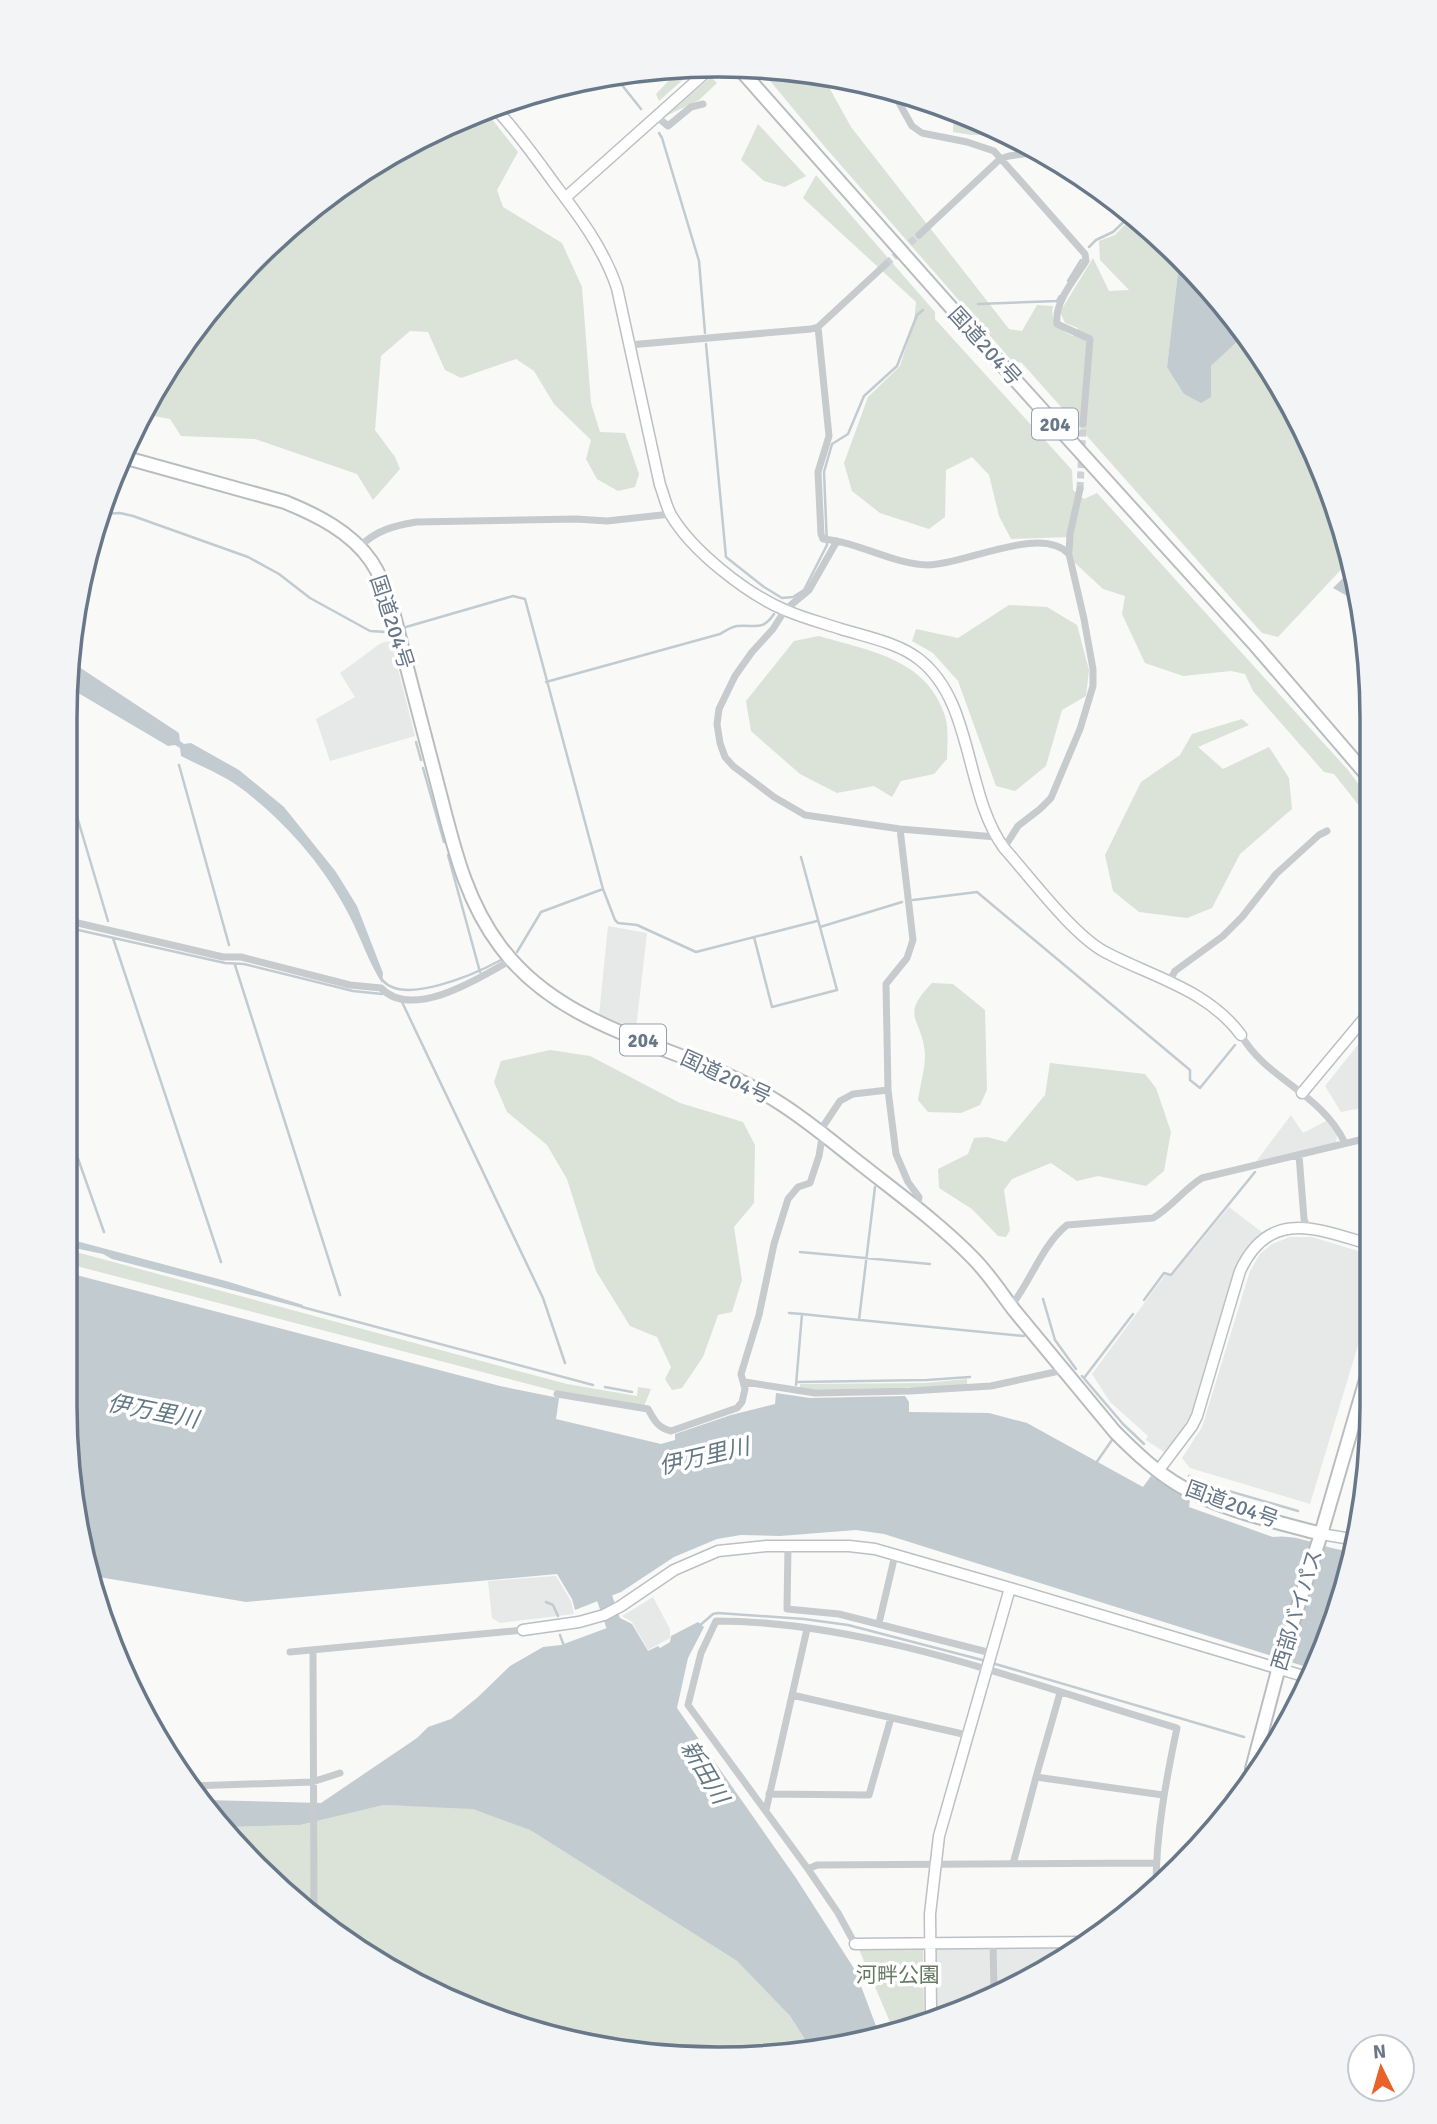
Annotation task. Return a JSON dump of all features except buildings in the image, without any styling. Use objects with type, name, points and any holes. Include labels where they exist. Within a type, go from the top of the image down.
[{"type":"highway","name":"国道204号","points":[[747,78],[1360,766]]},
{"type":"highway","name":"国道204号","points":[[132,460],[285,502],[326,522],[359,547],[372,563],[389,603],[464,879],[483,921],[511,960],[544,991],[591,1020],[736,1078],[782,1104],[918,1208],[974,1259],[1115,1432],[1158,1471],[1204,1499],[1321,1534]]},
{"type":"highway","points":[[1321,1534],[1360,1400]]},
{"type":"highway","name":"西部バイパス","points":[[1255,1757],[1279,1666],[1321,1534]]},
{"type":"street","points":[[565,198],[700,77]]},
{"type":"street","points":[[899,103],[912,126],[922,133],[967,142],[994,151],[1085,254],[1086,261],[1056,315],[1057,324],[1090,339],[1083,424]]},
{"type":"street","points":[[656,116],[668,126],[691,107],[703,104]]},
{"type":"street","points":[[502,115],[565,198],[610,266],[660,485],[671,514],[684,533],[734,578],[785,610],[886,643],[917,658],[934,672],[956,713],[981,802],[996,837],[1058,910],[1089,941],[1105,952],[1171,980],[1231,1021],[1255,1054],[1323,1110],[1337,1127],[1345,1143]]},
{"type":"street","points":[[919,235],[1000,159],[1023,154]]},
{"type":"street","points":[[629,345],[818,327],[886,264]]},
{"type":"street","points":[[818,327],[829,436],[818,472],[821,534],[830,540],[929,565],[1039,544],[1063,547],[1069,554]]},
{"type":"street","points":[[1004,848],[1018,825],[1051,798],[1091,698],[1093,669],[1069,554],[1070,534],[1080,489]]},
{"type":"street","points":[[359,547],[371,536],[391,526],[416,522],[576,519],[607,521],[671,514]]},
{"type":"street","points":[[830,540],[809,590],[785,610],[773,629],[752,652],[719,709],[717,724],[725,757],[774,797],[805,815],[900,829],[996,837]]},
{"type":"street","points":[[900,829],[914,930],[907,958],[886,985],[888,1090],[896,1154],[908,1182],[919,1197],[918,1208]]},
{"type":"street","points":[[1171,980],[1175,971],[1223,936],[1242,917],[1276,874],[1327,831]]},
{"type":"street","points":[[77,923],[223,957],[241,957],[350,985],[381,988],[386,993],[410,999],[440,996],[459,989],[511,960]]},
{"type":"street","points":[[1302,1093],[1360,1023]]},
{"type":"street","points":[[557,1394],[648,1409],[653,1420],[662,1429],[671,1431],[737,1408],[742,1402],[745,1382],[741,1374],[788,1199],[798,1187],[810,1183],[819,1157],[824,1125],[840,1101],[853,1094],[888,1090]]},
{"type":"street","points":[[1011,1306],[1022,1293],[1059,1231],[1067,1225],[1153,1218],[1162,1213],[1188,1186],[1202,1178],[1360,1140]]},
{"type":"street","points":[[1299,1155],[1307,1227]]},
{"type":"street","points":[[1158,1471],[1197,1416],[1245,1259],[1266,1238],[1292,1227],[1307,1227],[1360,1242]]},
{"type":"street","points":[[745,1382],[814,1393],[911,1391],[991,1386],[1063,1370]]},
{"type":"street","points":[[1321,1534],[1346,1538]]},
{"type":"street","points":[[788,1546],[787,1609],[829,1613],[879,1623],[991,1653]]},
{"type":"street","points":[[290,1652],[523,1630],[579,1622],[604,1615],[621,1606],[674,1570],[703,1556],[741,1547],[849,1546],[895,1555],[1301,1674]]},
{"type":"street","points":[[879,1623],[895,1555]]},
{"type":"street","points":[[931,2011],[934,1865],[946,1810],[1010,1588]]},
{"type":"street","points":[[1070,1942],[855,1944],[808,1869],[688,1705],[701,1653],[716,1621],[807,1629],[894,1645],[1177,1728],[1163,1795],[1156,1874]]},
{"type":"street","points":[[766,1810],[807,1629]]},
{"type":"street","points":[[313,1650],[314,1902]]},
{"type":"street","points":[[1013,1864],[1060,1693]]},
{"type":"street","points":[[792,1695],[967,1735]]},
{"type":"street","points":[[769,1794],[869,1795],[891,1718]]},
{"type":"street","points":[[1261,1732],[1269,1735]]},
{"type":"street","points":[[203,1786],[312,1787],[340,1773]]},
{"type":"street","points":[[1036,1777],[1163,1795]]},
{"type":"street","points":[[808,1869],[817,1865],[1156,1863]]},
{"type":"street","points":[[993,1942],[994,1985]]},
{"type":"shaded area","points":[[391,641],[415,736],[330,761],[316,719],[355,697],[340,673],[381,643]]},
{"type":"shaded area","points":[[608,926],[647,933],[636,1029],[599,1015]]},
{"type":"shaded area","points":[[1360,1042],[1360,1108],[1341,1112],[1325,1086]]},
{"type":"shaded area","points":[[1291,1115],[1303,1133],[1326,1121],[1337,1134],[1336,1143],[1255,1163]]},
{"type":"shaded area","points":[[1229,1207],[1263,1233],[1245,1249],[1234,1270],[1193,1411],[1164,1452],[1146,1440],[1148,1436],[1110,1402],[1092,1374],[1165,1275],[1172,1276]]},
{"type":"shaded area","points":[[1290,1237],[1312,1237],[1360,1252],[1360,1339],[1310,1504],[1190,1468],[1182,1458],[1202,1427],[1250,1271],[1260,1254],[1272,1244]]},
{"type":"shaded area","points":[[556,1576],[571,1601],[574,1614],[500,1623],[492,1618],[488,1581]]},
{"type":"shaded area","points":[[653,1597],[670,1629],[670,1638],[648,1650],[632,1622],[622,1616]]},
{"type":"shaded area","points":[[1066,1944],[1002,1981],[934,2010],[934,1946]]},
{"type":"green space","points":[[711,77],[717,83],[699,100],[666,116]]},
{"type":"green space","points":[[685,78],[659,101],[656,94],[671,79]]},
{"type":"green space","points":[[768,79],[831,87],[851,127],[1009,329],[1022,331],[1037,305],[1053,306],[1056,324],[1073,336],[1078,328],[1065,323],[1060,312],[1093,258],[1109,291],[1129,290],[1100,260],[1099,241],[1115,235],[1126,224],[1178,272],[1167,367],[1211,397],[1211,366],[1237,342],[1274,398],[1294,435],[1326,512],[1338,552],[1342,569],[1278,637],[1262,633],[1022,363],[1012,361]]},
{"type":"green space","points":[[492,119],[518,152],[497,190],[503,207],[562,243],[582,287],[591,403],[600,432],[625,433],[639,474],[635,487],[618,491],[597,479],[586,459],[591,440],[554,404],[534,371],[516,359],[461,378],[445,370],[428,332],[410,331],[381,356],[375,430],[395,457],[400,469],[373,500],[357,474],[255,439],[181,436],[170,419],[153,416],[185,362],[236,296],[296,236],[362,185],[398,163],[435,143]]},
{"type":"green space","points":[[953,122],[984,135],[972,135],[953,132]]},
{"type":"green space","points":[[758,124],[806,176],[785,187],[764,181],[741,160]]},
{"type":"green space","points":[[816,175],[935,312],[935,319],[1072,470],[1073,490],[1084,499],[1097,493],[1348,770],[1360,786],[1360,807],[1334,774],[1324,772],[1253,691],[1245,674],[1231,671],[1183,676],[1145,663],[1122,614],[1125,596],[1103,589],[1074,562],[1071,537],[1011,539],[999,516],[989,475],[972,457],[946,470],[945,517],[929,529],[880,513],[852,491],[844,463],[868,397],[900,366],[914,322],[916,302],[803,198]]},
{"type":"green space","points":[[1009,605],[1047,607],[1077,625],[1089,670],[1086,696],[1062,710],[1046,766],[1015,791],[996,786],[958,681],[933,653],[912,641],[916,629],[958,638]]},
{"type":"green space","points":[[819,636],[894,660],[925,682],[937,697],[947,726],[947,759],[934,774],[901,781],[892,797],[874,786],[837,793],[800,774],[751,731],[746,701],[794,641]]},
{"type":"green space","points":[[1242,719],[1249,725],[1198,747],[1223,769],[1269,747],[1289,778],[1292,809],[1240,854],[1212,908],[1187,918],[1139,912],[1113,891],[1105,855],[1141,782],[1180,755],[1192,734]]},
{"type":"green space","points":[[932,983],[953,984],[985,1010],[987,1090],[980,1105],[961,1113],[928,1112],[918,1100],[925,1055],[914,1011],[916,1004]]},
{"type":"green space","points":[[550,1050],[590,1056],[680,1103],[743,1122],[755,1145],[754,1203],[734,1227],[742,1280],[732,1312],[718,1315],[703,1357],[682,1388],[672,1390],[665,1379],[671,1367],[657,1337],[630,1326],[596,1271],[567,1179],[547,1145],[507,1112],[494,1082],[501,1061]]},
{"type":"green space","points":[[1050,1063],[1145,1074],[1156,1088],[1171,1132],[1164,1171],[1146,1186],[1098,1176],[1077,1181],[1051,1163],[1012,1179],[1004,1190],[1010,1230],[1006,1237],[998,1236],[972,1209],[939,1188],[938,1169],[968,1154],[974,1138],[987,1137],[1006,1142],[1045,1095]]},
{"type":"green space","points":[[77,1252],[567,1384],[637,1396],[638,1387],[651,1389],[644,1406],[563,1393],[77,1266]]},
{"type":"green space","points":[[967,1379],[967,1386],[800,1390],[800,1384],[925,1383]]},
{"type":"green space","points":[[384,1805],[473,1808],[530,1830],[737,1961],[790,2016],[806,2041],[718,2047],[635,2042],[552,2025],[473,1998],[435,1981],[362,1939],[296,1888],[235,1827],[300,1825]]},
{"type":"green space","name":"河畔公園","points":[[858,1947],[923,1947],[924,2013],[891,2023]]},
{"type":"water","points":[[1178,272],[1237,342],[1211,366],[1211,397],[1201,403],[1184,394],[1167,367]]},
{"type":"water","points":[[1344,577],[1349,597],[1333,588]]},
{"type":"water","points":[[79,667],[179,733],[180,741],[184,744],[191,743],[239,770],[284,807],[336,872],[357,906],[383,973],[382,983],[339,896],[301,844],[271,813],[238,786],[181,756],[180,748],[175,745],[168,746],[78,693]]},
{"type":"water","points":[[77,1241],[226,1281],[303,1305],[302,1308],[112,1259],[103,1254],[77,1249]]},
{"type":"water","name":"伊万里川","points":[[77,1275],[500,1386],[559,1398],[556,1419],[661,1444],[675,1440],[675,1434],[731,1415],[775,1404],[776,1393],[810,1398],[905,1396],[909,1402],[909,1412],[989,1413],[1027,1423],[1143,1487],[1151,1476],[1190,1500],[1189,1507],[1273,1537],[1294,1538],[1343,1550],[1326,1612],[1304,1666],[884,1534],[856,1530],[780,1536],[741,1535],[717,1539],[674,1557],[621,1592],[575,1610],[572,1599],[557,1574],[246,1602],[101,1577],[89,1531],[78,1447]]},
{"type":"water","points":[[618,1617],[632,1624],[648,1651],[658,1646],[660,1648],[670,1642],[671,1636],[698,1622],[704,1627],[688,1658],[677,1708],[796,1878],[855,1970],[876,2027],[806,2041],[790,2016],[737,1961],[530,1830],[473,1809],[384,1805],[300,1825],[235,1827],[213,1800],[321,1803],[417,1738],[428,1727],[451,1719],[510,1666],[543,1647],[561,1645],[607,1628],[606,1624]]},
{"type":"waterway","points":[[621,84],[641,109]]},
{"type":"waterway","points":[[659,133],[699,261],[705,333]]},
{"type":"waterway","points":[[1089,247],[1124,222]]},
{"type":"waterway","points":[[1068,281],[1081,260]]},
{"type":"waterway","points":[[978,304],[1057,301],[1060,296]]},
{"type":"waterway","points":[[706,344],[726,557],[782,598],[793,597],[804,590],[827,545],[824,472],[832,444],[848,434],[864,396],[897,366],[917,315],[923,310]]},
{"type":"waterway","points":[[111,514],[133,516],[248,557],[279,574],[310,598],[370,631],[386,632]]},
{"type":"waterway","points":[[406,627],[513,596],[525,599],[603,889],[618,923],[637,925],[696,952],[817,921]]},
{"type":"waterway","points":[[546,682],[720,634],[735,627],[762,625],[774,614]]},
{"type":"waterway","points":[[416,742],[421,760]]},
{"type":"waterway","points":[[179,765],[229,945]]},
{"type":"waterway","points":[[423,768],[444,842]]},
{"type":"waterway","points":[[77,816],[108,921]]},
{"type":"waterway","points":[[448,855],[480,972]]},
{"type":"waterway","points":[[801,857],[820,927],[902,902]]},
{"type":"waterway","points":[[517,952],[541,912],[603,889]]},
{"type":"waterway","points":[[913,900],[977,892],[1190,1070],[1190,1080],[1200,1088],[1235,1045]]},
{"type":"waterway","points":[[754,937],[772,1007],[837,990],[820,927]]},
{"type":"waterway","points":[[77,930],[225,963],[244,964],[353,991],[382,994],[386,992]]},
{"type":"waterway","points":[[113,938],[221,1262]]},
{"type":"waterway","points":[[381,978],[391,986],[404,990],[421,989],[475,973],[501,960]]},
{"type":"waterway","points":[[235,965],[340,1295]]},
{"type":"waterway","points":[[402,1002],[543,1298],[565,1363]]},
{"type":"waterway","points":[[77,1156],[104,1232]]},
{"type":"waterway","points":[[1144,1300],[1164,1273],[1171,1275],[1255,1172]]},
{"type":"waterway","points":[[796,1385],[802,1314],[859,1320],[875,1187]]},
{"type":"waterway","points":[[800,1252],[930,1264]]},
{"type":"waterway","points":[[1043,1299],[1055,1340],[1076,1369]]},
{"type":"waterway","points":[[302,1307],[593,1385]]},
{"type":"waterway","points":[[789,1313],[802,1314]]},
{"type":"waterway","points":[[1084,1378],[1133,1314]]},
{"type":"waterway","points":[[860,1320],[1024,1336]]},
{"type":"waterway","points":[[1082,1376],[1144,1444]]},
{"type":"waterway","points":[[798,1382],[970,1377]]},
{"type":"waterway","points":[[605,1387],[632,1392]]},
{"type":"waterway","points":[[1096,1463],[1112,1440]]},
{"type":"waterway","points":[[1189,1476],[1215,1487],[1298,1511]]},
{"type":"waterway","name":"新田川","points":[[598,1579],[619,1640]]},
{"type":"waterway","points":[[546,1602],[553,1605],[558,1616]]},
{"type":"waterway","points":[[698,1627],[718,1613],[804,1619],[848,1625],[986,1661]]},
{"type":"waterway","points":[[560,1635],[564,1646]]},
{"type":"waterway","points":[[992,1663],[1244,1737]]},
{"type":"tunnel","points":[[886,264],[919,235]]},
{"type":"tunnel","points":[[1080,489],[1083,424]]}]
